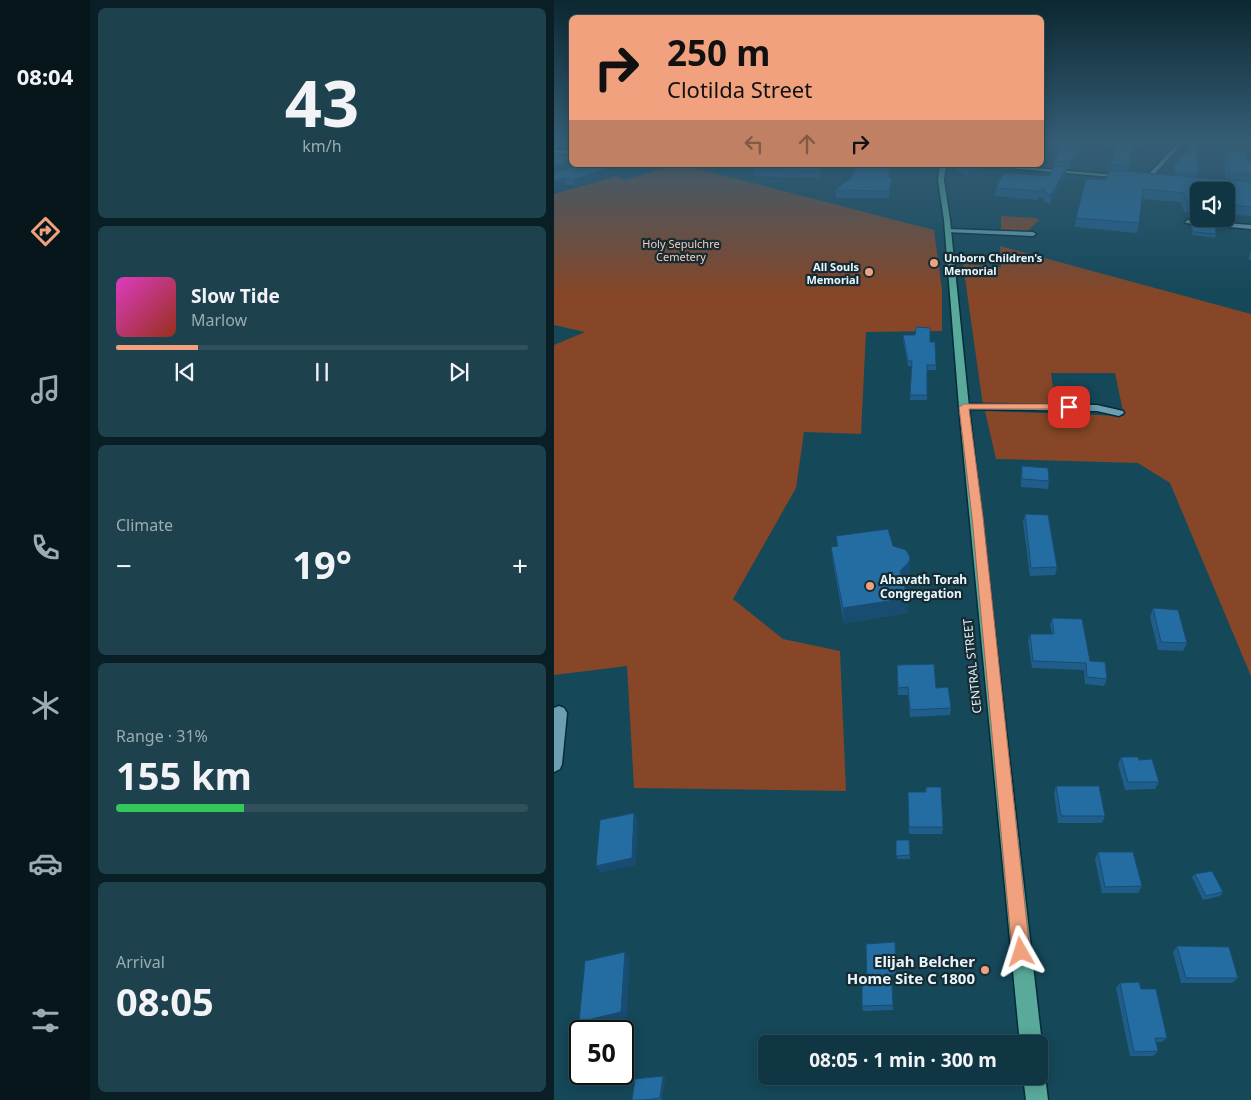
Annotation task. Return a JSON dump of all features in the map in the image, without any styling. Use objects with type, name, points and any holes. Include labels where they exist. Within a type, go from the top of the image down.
[{"type":"main road","name":"CENTRAL STREET","points":[[943,193],[1030,1035]]},
{"type":"main road","points":[[1035,1085],[1036,1100]]},
{"type":"street","points":[[1188,222],[1251,228]]},
{"type":"street","points":[[948,230],[1033,234]]},
{"type":"street","points":[[964,407],[1098,408],[1119,413]]},
{"type":"street","points":[[554,764],[559,713]]},
{"type":"green space","name":"Holy Sepulchre Cemetery","points":[[792,193],[934,230],[942,290],[942,331],[866,332],[861,434],[804,432],[796,488],[733,599],[783,639],[840,651],[846,791],[634,788],[627,666],[554,675],[554,345],[585,332],[554,325],[554,194]]},
{"type":"green space","points":[[1001,216],[1036,218],[1039,220],[1028,231],[1001,230]]},
{"type":"green space","points":[[1000,246],[1251,314],[1251,676],[1170,483],[1138,463],[996,459],[985,411],[1124,416],[1115,373],[1051,373],[1055,404],[983,406],[963,264],[1001,267]]},
{"type":"building","points":[[1082,193],[1142,193],[1139,223],[1076,218]]},
{"type":"building","points":[[1184,193],[1190,193],[1190,203],[1187,203]]},
{"type":"building","points":[[1235,193],[1252,193],[1252,207],[1235,205]]},
{"type":"building","points":[[1192,227],[1215,227],[1216,234],[1194,232]]},
{"type":"building","points":[[916,327],[930,328],[930,342],[935,342],[936,365],[927,365],[927,395],[910,395],[912,361],[908,361],[903,335],[915,335]]},
{"type":"building","points":[[1022,466],[1048,468],[1049,481],[1022,479]]},
{"type":"building","points":[[1025,514],[1048,515],[1057,567],[1031,568]]},
{"type":"building","points":[[888,529],[893,546],[906,550],[910,557],[909,562],[900,571],[908,598],[843,608],[831,547],[838,546],[836,536]]},
{"type":"building","points":[[1153,608],[1178,610],[1187,643],[1161,642]]},
{"type":"building","points":[[1052,618],[1082,619],[1090,661],[1105,662],[1107,679],[1087,677],[1086,663],[1033,661],[1030,634],[1054,634]]},
{"type":"building","points":[[934,664],[936,688],[948,687],[951,708],[910,710],[908,687],[898,688],[897,665]]},
{"type":"building","points":[[1121,757],[1138,757],[1139,760],[1152,759],[1159,782],[1128,782]]},
{"type":"building","points":[[1056,786],[1099,786],[1105,816],[1061,816]]},
{"type":"building","points":[[926,787],[941,787],[943,827],[909,827],[908,792],[926,792]]},
{"type":"building","points":[[634,813],[632,858],[596,866],[600,820]]},
{"type":"building","points":[[896,840],[909,840],[910,855],[896,856]]},
{"type":"building","points":[[1098,852],[1133,852],[1142,886],[1105,887]]},
{"type":"building","points":[[1212,871],[1223,892],[1206,896],[1195,874]]},
{"type":"building","points":[[895,942],[896,969],[891,969],[893,1005],[862,1006],[862,984],[867,984],[866,944]]},
{"type":"building","points":[[1177,946],[1229,947],[1238,978],[1186,978]]},
{"type":"building","points":[[625,952],[621,1012],[587,1020],[579,1020],[585,961]]},
{"type":"building","points":[[1139,982],[1141,989],[1156,989],[1167,1038],[1155,1038],[1158,1051],[1134,1052],[1120,983]]},
{"type":"building","points":[[663,1076],[660,1098],[632,1100],[635,1079]]},
{"type":"place","name":"Unborn Children's Memorial","points":[[934,263]]},
{"type":"place","name":"All Souls Memorial","points":[[869,272]]},
{"type":"place","name":"Ahavath Torah Congregation","points":[[870,586]]},
{"type":"place","name":"Elijah Belcher Home Site C 1800","points":[[985,970]]},
{"type":"route","points":[[1021,952],[964,407],[1069,407]]}]
